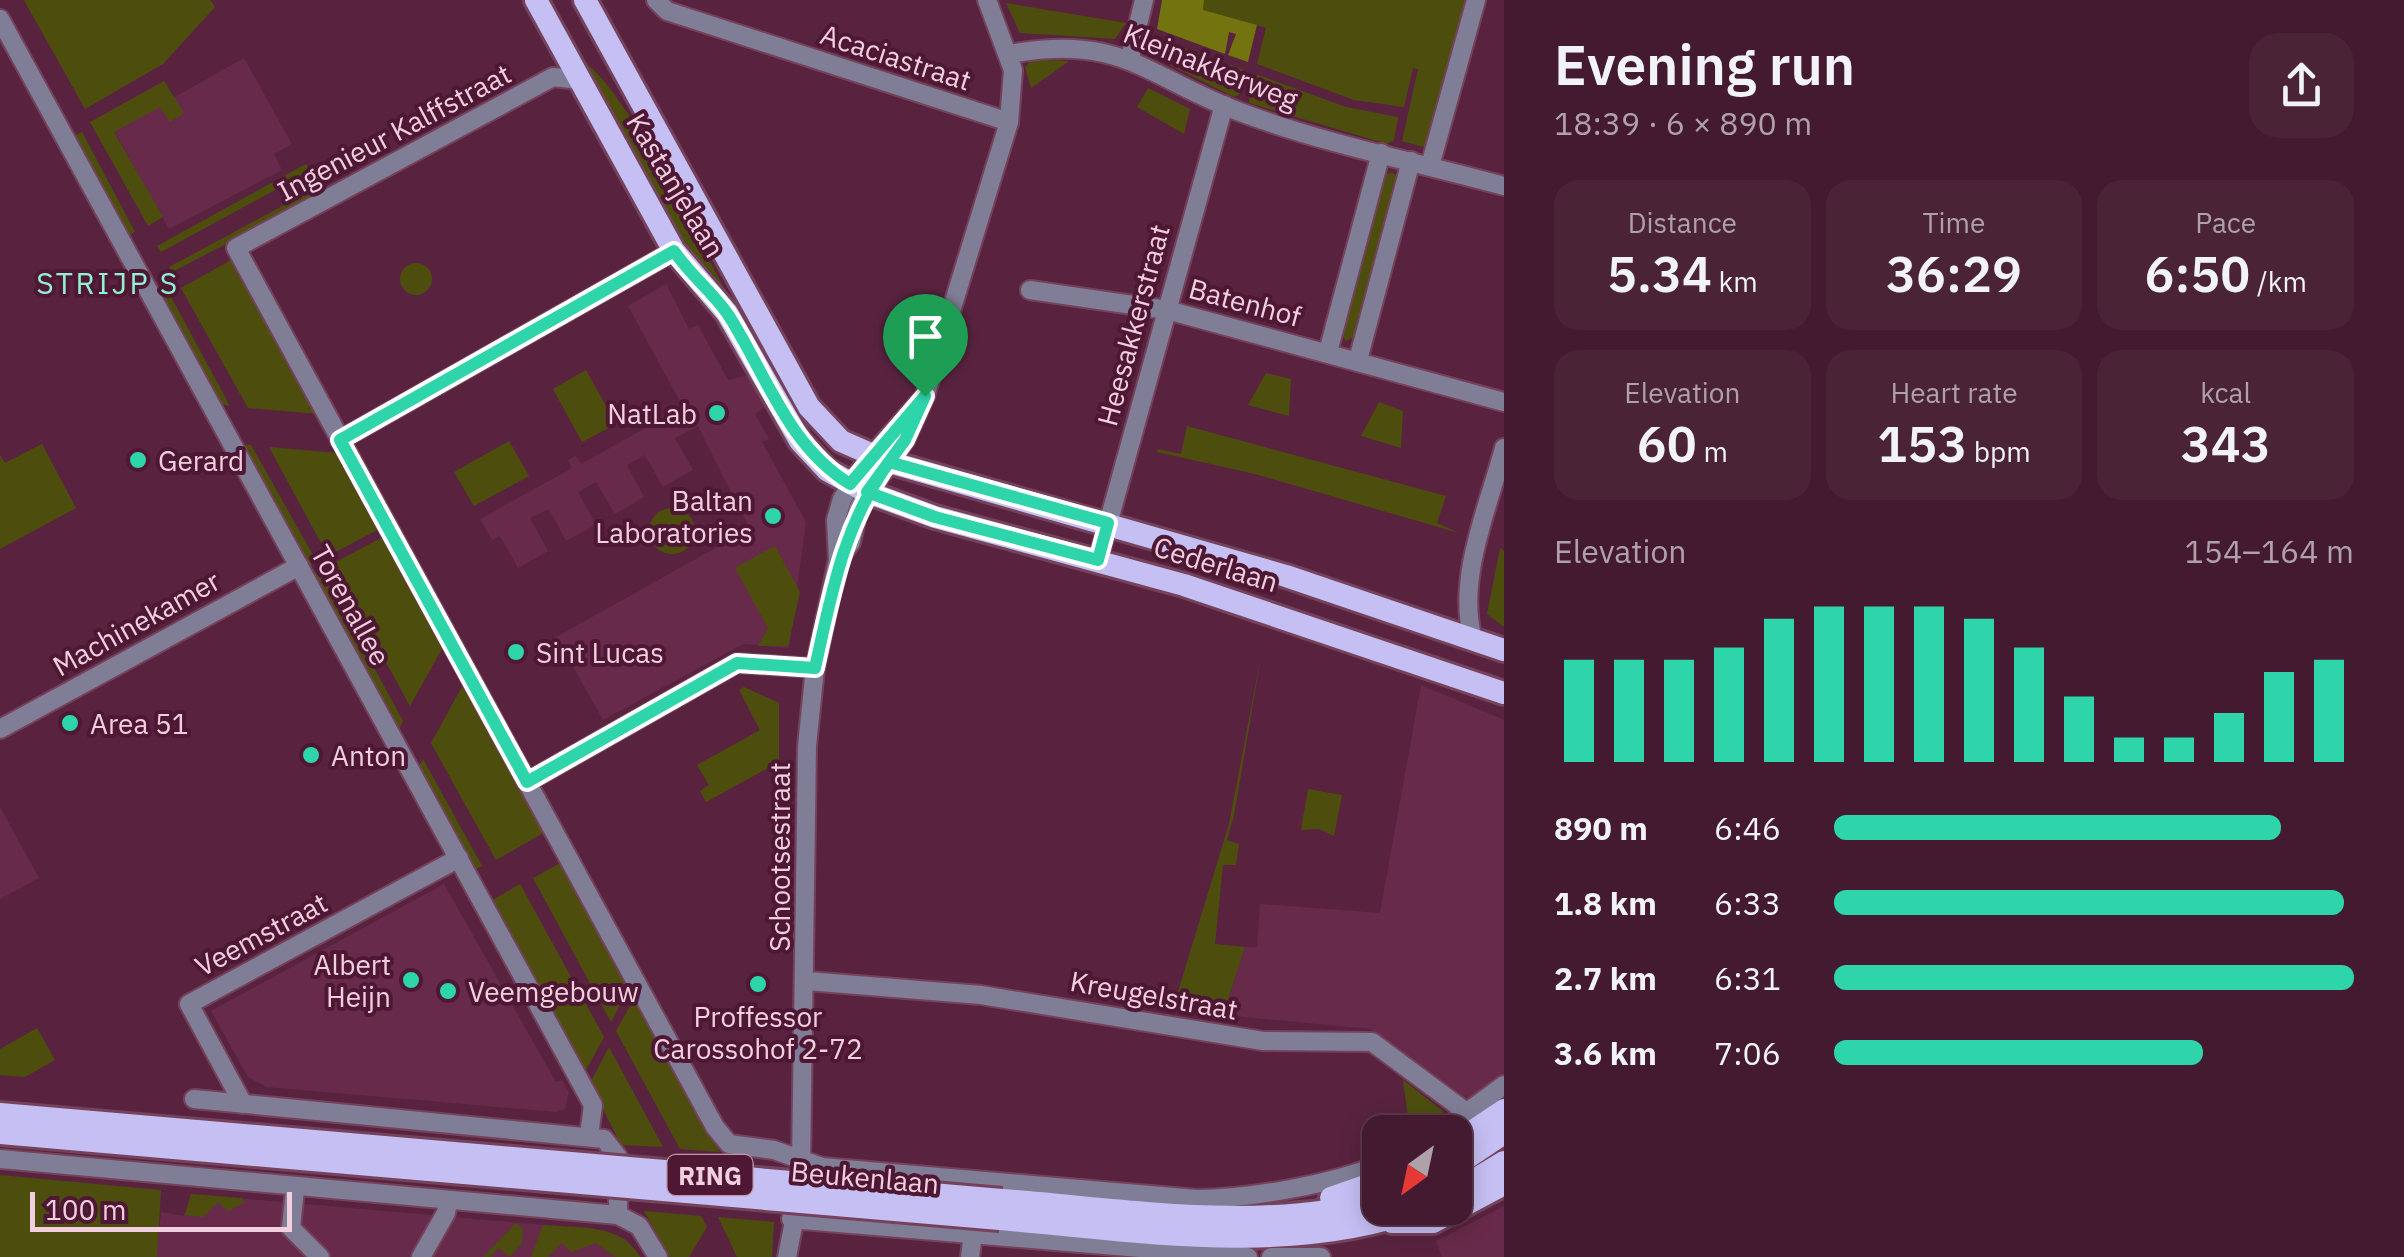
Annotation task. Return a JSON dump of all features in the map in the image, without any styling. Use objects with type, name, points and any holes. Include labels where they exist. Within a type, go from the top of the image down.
[{"type":"main road","name":"Kastanjelaan","points":[[536,0],[674,251],[727,313],[800,441],[822,466],[859,488]]},
{"type":"main road","name":"Kastanjelaan","points":[[585,0],[808,407],[841,442],[880,458]]},
{"type":"main road","name":"Cederlaan","points":[[880,458],[1108,523],[1504,650]]},
{"type":"main road","name":"Cederlaan","points":[[859,488],[935,517],[1098,560],[1295,620],[1504,693]]},
{"type":"main road","points":[[1472,1132],[1504,1110]]},
{"type":"main road","name":"Beukenlaan","points":[[0,1119],[1001,1209],[1239,1238],[1340,1234],[1362,1222]]},
{"type":"main road","points":[[1472,1155],[1504,1133]]},
{"type":"main road","points":[[1472,1182],[1504,1162]]},
{"type":"main road","points":[[1472,1201],[1504,1184]]},
{"type":"main road","points":[[1278,1215],[1362,1187]]},
{"type":"main road","name":"Beukenlaan","points":[[1001,1209],[1235,1216],[1362,1212]]},
{"type":"street","name":"Acaciastraat","points":[[656,0],[668,12],[1009,122]]},
{"type":"street","name":"Schootsestraat","points":[[787,1257],[791,1219],[786,1211],[798,1156],[807,982],[807,746],[815,668],[838,560],[851,542],[859,488],[880,458],[905,440],[925,396],[1009,122],[1014,85],[1010,54],[987,0]]},
{"type":"street","points":[[1130,58],[1144,0]]},
{"type":"street","points":[[1430,166],[1476,0]]},
{"type":"street","name":"Torenallee","points":[[0,19],[593,1106],[589,1136]]},
{"type":"street","name":"Kleinakkerweg","points":[[1010,54],[1091,50],[1130,58],[1224,105],[1504,186]]},
{"type":"street","name":"Ingenieur Kalffstraat","points":[[340,440],[236,248],[552,77],[580,80]]},
{"type":"street","name":"Heesakkerstraat","points":[[1098,560],[1224,105]]},
{"type":"street","name":"Batenhof","points":[[1328,352],[1380,153]]},
{"type":"street","points":[[1358,360],[1411,161]]},
{"type":"street","points":[[674,251],[340,440],[715,1127],[729,1144],[798,1156]]},
{"type":"street","name":"Batenhof","points":[[1030,290],[1167,310],[1504,402]]},
{"type":"street","points":[[1474,638],[1468,621],[1474,564],[1504,448]]},
{"type":"street","name":"Machinekamer","points":[[0,729],[299,566]]},
{"type":"street","points":[[527,782],[737,663],[815,668]]},
{"type":"street","name":"Veemstraat","points":[[243,1104],[189,1004],[459,858]]},
{"type":"street","name":"Kreugelstraat","points":[[807,982],[954,992],[1136,1017],[1149,1023],[1263,1041],[1372,1042],[1469,1114]]},
{"type":"street","points":[[1469,1114],[1504,1085]]},
{"type":"street","points":[[194,1100],[604,1139],[617,1152],[618,1215]]},
{"type":"street","name":"Beukenlaan","points":[[798,1156],[822,1167],[1197,1199],[1226,1199],[1331,1181],[1362,1170]]},
{"type":"street","points":[[0,1159],[295,1189],[618,1215],[638,1226],[658,1257]]},
{"type":"street","points":[[295,1189],[292,1228],[320,1257]]},
{"type":"street","points":[[421,1257],[446,1213],[448,1201]]},
{"type":"street","name":"Beukenlaan","points":[[791,1219],[972,1234],[1118,1252],[1248,1257]]},
{"type":"street","points":[[970,1257],[972,1234]]},
{"type":"street","points":[[1272,1257],[1320,1256]]},
{"type":"shaded area","points":[[24,0],[210,0],[215,7],[163,64],[85,109]]},
{"type":"shaded area","points":[[1162,0],[1204,0],[1203,10],[1257,25],[1248,62],[1228,55],[1236,34],[1229,32],[1225,54],[1157,29]]},
{"type":"shaded area","points":[[1204,0],[1468,0],[1427,148],[1402,141],[1418,69],[1413,68],[1404,107],[1354,100],[1257,64],[1266,28],[1202,10]]},
{"type":"shaded area","points":[[1006,3],[1126,23],[1115,39],[1020,33]]},
{"type":"shaded area","points":[[1155,37],[1244,70],[1239,95],[1234,97],[1158,59],[1150,46]]},
{"type":"shaded area","points":[[244,58],[292,144],[274,154],[282,170],[169,229],[114,131]]},
{"type":"shaded area","points":[[1032,59],[1068,62],[1031,88],[1025,67]]},
{"type":"shaded area","points":[[581,60],[620,102],[641,135],[733,305],[696,273]]},
{"type":"shaded area","points":[[1258,75],[1346,107],[1398,117],[1394,140],[1387,144],[1249,103],[1253,77]]},
{"type":"shaded area","points":[[164,81],[184,113],[170,122],[160,107],[114,132],[163,217],[148,226],[90,122]]},
{"type":"shaded area","points":[[1148,88],[1190,109],[1184,134],[1137,107]]},
{"type":"shaded area","points":[[82,132],[135,232],[127,236],[72,137]]},
{"type":"shaded area","points":[[306,164],[310,171],[161,252],[157,246]]},
{"type":"shaded area","points":[[1392,172],[1398,177],[1357,335],[1346,341],[1340,333],[1381,177]]},
{"type":"shaded area","points":[[318,187],[311,200],[172,272],[169,267]]},
{"type":"shaded area","points":[[233,259],[318,414],[248,408],[181,288]]},
{"type":"shaded area","points":[[416,263],[427,268],[432,279],[427,290],[416,295],[405,290],[400,279],[405,268]]},
{"type":"shaded area","points":[[666,284],[689,329],[698,325],[728,380],[750,375],[767,405],[755,414],[769,439],[762,442],[806,522],[789,648],[743,644],[603,720],[557,638],[549,641],[755,526],[749,526],[698,426],[675,438],[693,470],[663,487],[645,455],[627,465],[644,497],[615,514],[596,482],[578,492],[596,524],[566,541],[549,509],[530,518],[548,551],[518,568],[500,536],[492,540],[480,519],[572,468],[568,460],[576,456],[581,464],[683,407],[628,306]]},
{"type":"shaded area","points":[[170,295],[230,406],[219,404],[161,299]]},
{"type":"shaded area","points":[[586,370],[616,424],[582,442],[553,389]]},
{"type":"shaded area","points":[[1266,373],[1291,379],[1289,416],[1248,405]]},
{"type":"shaded area","points":[[1379,402],[1403,411],[1401,448],[1361,436]]},
{"type":"shaded area","points":[[1187,426],[1446,496],[1437,523],[1459,533],[1255,474],[1157,452],[1158,449],[1181,454]]},
{"type":"shaded area","points":[[509,441],[529,476],[474,506],[454,472]]},
{"type":"shaded area","points":[[42,444],[76,508],[0,549],[0,455],[5,463]]},
{"type":"shaded area","points":[[241,445],[251,445],[317,562],[308,567]]},
{"type":"shaded area","points":[[269,447],[338,453],[379,529],[328,556]]},
{"type":"shaded area","points":[[672,508],[688,515],[695,531],[688,547],[672,554],[656,547],[649,531],[656,515]]},
{"type":"shaded area","points":[[383,537],[443,647],[410,706],[332,564]]},
{"type":"shaded area","points":[[775,546],[800,592],[788,646],[758,646],[768,628],[735,568]]},
{"type":"shaded area","points":[[1500,548],[1504,551],[1504,627],[1487,614]]},
{"type":"shaded area","points":[[321,570],[403,721],[398,730],[312,575]]},
{"type":"shaded area","points":[[1262,651],[1227,840],[1239,844],[1236,865],[1223,865],[1215,944],[1245,947],[1223,1015],[1173,1008],[1229,824]]},
{"type":"shaded area","points":[[463,685],[545,832],[496,860],[431,743]]},
{"type":"shaded area","points":[[1421,685],[1504,720],[1504,1073],[1471,1101],[1371,1029],[1223,1015],[1245,947],[1257,947],[1260,904],[1380,913]]},
{"type":"shaded area","points":[[744,687],[779,703],[779,762],[706,802],[700,791],[709,785],[697,765],[760,730],[739,690]]},
{"type":"shaded area","points":[[423,759],[482,866],[474,870],[418,768]]},
{"type":"shaded area","points":[[1308,789],[1342,795],[1334,836],[1319,829],[1301,830]]},
{"type":"shaded area","points":[[0,807],[39,878],[0,899]]},
{"type":"shaded area","points":[[562,862],[630,986],[611,1022],[533,878]]},
{"type":"shaded area","points":[[444,884],[556,1082],[562,1080],[569,1092],[565,1109],[556,1112],[267,1087],[248,1077],[211,1011]]},
{"type":"shaded area","points":[[520,884],[604,1037],[585,1072],[491,901]]},
{"type":"shaded area","points":[[636,995],[720,1152],[680,1149],[616,1031]]},
{"type":"shaded area","points":[[37,1028],[55,1060],[25,1077],[0,1075],[0,1049]]},
{"type":"shaded area","points":[[609,1047],[663,1147],[621,1145],[590,1083]]},
{"type":"shaded area","points":[[1403,1080],[1444,1115],[1408,1115]]},
{"type":"shaded area","points":[[0,1175],[161,1190],[157,1257],[0,1257]]},
{"type":"shaded area","points":[[191,1194],[602,1230],[626,1239],[640,1257],[156,1257],[161,1212],[184,1216]]},
{"type":"shaded area","points":[[191,1194],[242,1198],[245,1202],[228,1211],[218,1202],[203,1217],[185,1215]]},
{"type":"shaded area","points":[[1504,1206],[1504,1257],[1442,1257],[1436,1241]]},
{"type":"shaded area","points":[[644,1211],[701,1216],[707,1227],[689,1257],[669,1257]]},
{"type":"shaded area","points":[[718,1217],[774,1222],[772,1257],[737,1257]]},
{"type":"shaded area","points":[[516,1223],[523,1229],[522,1243],[510,1257],[499,1248],[490,1257],[483,1257]]},
{"type":"shaded area","points":[[543,1225],[598,1229],[622,1238],[640,1257],[615,1257],[596,1243],[571,1252],[562,1243],[548,1257],[531,1257]]},
{"type":"place","name":"NatLab","points":[[717,413]]},
{"type":"place","name":"Gerard","points":[[138,460]]},
{"type":"place","name":"Baltan Laboratories","points":[[773,516]]},
{"type":"place","name":"Sint Lucas","points":[[516,652]]},
{"type":"place","name":"Area 51","points":[[70,723]]},
{"type":"place","name":"Anton","points":[[311,755]]},
{"type":"place","name":"Albert Heijn","points":[[411,980]]},
{"type":"place","name":"Proffessor Carossohof 2-72","points":[[758,984]]},
{"type":"place","name":"Veemgebouw","points":[[448,991]]},
{"type":"district","name":"STRIJP S","points":[[108,282]]},
{"type":"route","points":[[925,396],[850,484],[816,461],[800,441],[727,313],[674,251],[340,440],[527,782],[737,663],[756,661],[815,668],[838,560],[851,542],[867,492],[889,462],[1108,523],[1098,560],[935,517],[867,492],[905,440],[925,396]]}]
